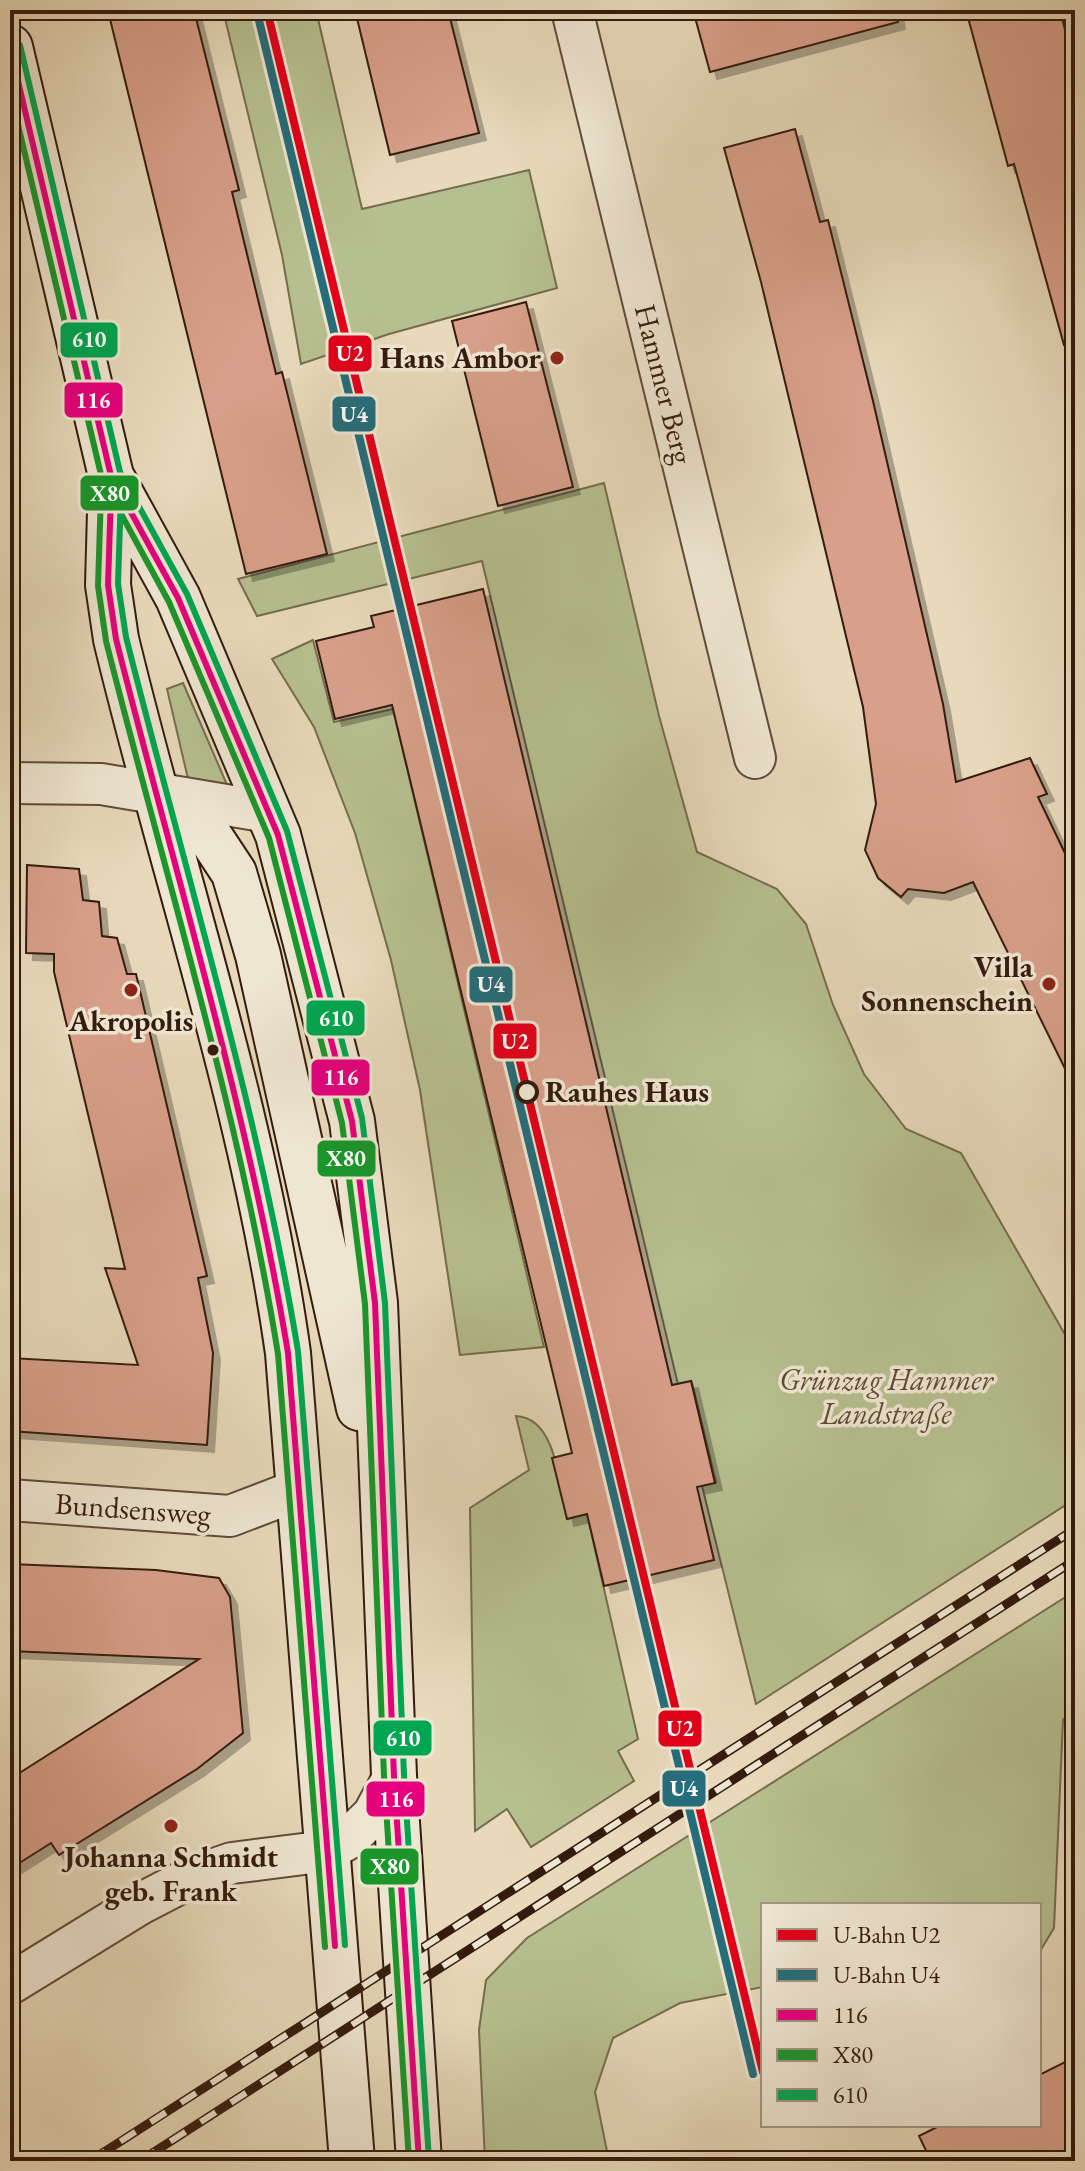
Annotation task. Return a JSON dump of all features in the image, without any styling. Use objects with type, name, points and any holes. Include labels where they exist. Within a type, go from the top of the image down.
[{"type":"main road","points":[[10,47],[111,476],[108,585],[116,639],[220,1037],[278,1284],[298,1490],[352,2161]]},
{"type":"main road","points":[[111,476],[178,598],[278,835],[352,1121],[375,1303],[394,1776],[419,2161]]},
{"type":"main road","points":[[156,791],[199,820],[234,873],[258,955],[384,1520]]},
{"type":"street","name":"Hammer Berg","points":[[572,10],[755,758]]},
{"type":"street","points":[[10,783],[101,784],[268,812]]},
{"type":"street","name":"Bundsensweg","points":[[10,1500],[230,1516],[298,1490]]},
{"type":"street","points":[[10,1984],[140,1904],[192,1877],[232,1863],[327,1851],[348,1839],[373,1815],[394,1776]]},
{"type":"green space","points":[[223,10],[316,10],[362,209],[529,170],[557,288],[389,334],[301,364],[282,255]]},
{"type":"green space","name":"Grünzug Hammer Landstraße","points":[[604,483],[659,716],[697,852],[777,889],[806,924],[833,1005],[864,1074],[906,1129],[961,1153],[1075,1352],[1075,1499],[756,1704],[702,1486],[716,1482],[692,1382],[678,1384],[482,561],[257,616],[238,579]]},
{"type":"green space","points":[[313,640],[334,722],[393,709],[544,1347],[460,1355],[420,1090],[391,960],[355,833],[314,727],[272,659]]},
{"type":"green space","points":[[183,683],[228,787],[189,783],[167,689]]},
{"type":"green space","points":[[516,1416],[530,1420],[548,1441],[567,1519],[587,1514],[638,1739],[618,1751],[634,1781],[531,1847],[507,1809],[475,1831],[470,1508],[529,1470]]},
{"type":"green space","points":[[1075,1591],[1075,1708],[1063,1720],[1054,1928],[1041,1950],[1041,1903],[761,1903],[761,1987],[680,2003],[613,2038],[595,2092],[609,2161],[485,2161],[479,2030],[486,1980],[527,1938]]},
{"type":"building","points":[[148,10],[194,10],[239,190],[232,192],[276,374],[282,372],[327,554],[246,574],[110,19]]},
{"type":"building","points":[[355,10],[448,10],[479,133],[390,155]]},
{"type":"building","points":[[693,10],[896,10],[898,22],[710,72]]},
{"type":"building","points":[[966,10],[1060,10],[1075,69],[1075,343],[1064,345],[1014,164],[1008,166]]},
{"type":"building","points":[[795,129],[820,222],[828,220],[873,401],[943,704],[956,782],[1030,758],[1047,794],[1038,797],[1075,874],[1075,1089],[973,882],[944,893],[908,889],[901,897],[878,878],[865,850],[876,804],[863,707],[761,282],[724,148]]},
{"type":"building","points":[[526,302],[573,487],[498,506],[452,321]]},
{"type":"building","points":[[483,589],[672,1385],[691,1381],[715,1483],[697,1487],[714,1560],[604,1586],[587,1514],[567,1519],[552,1458],[572,1453],[392,705],[335,719],[316,641],[374,627],[371,616]]},
{"type":"building","points":[[27,865],[79,869],[83,900],[99,902],[102,936],[117,938],[127,974],[136,974],[207,1276],[198,1278],[213,1353],[207,1445],[10,1431],[10,1358],[138,1365],[105,1268],[125,1269],[54,972],[54,954],[26,953]]},
{"type":"building","points":[[10,1564],[156,1570],[219,1578],[230,1597],[243,1733],[197,1769],[59,1855],[51,1843],[10,1869],[10,1779],[199,1659],[10,1651]]},
{"type":"building","points":[[1075,2057],[1075,2161],[931,2161],[919,2136],[937,2127],[1041,2127],[1041,2074]]},
{"type":"railway","points":[[90,2161],[1075,1529]]},
{"type":"railway","points":[[140,2161],[1075,1560]]},
{"type":"metro line","name":"U2","points":[[267,10],[761,2064]]},
{"type":"metro line","name":"U4","points":[[257,12],[753,2074]]},
{"type":"transit line","name":"610","points":[[20,45],[120,472],[187,594],[287,831],[362,1118],[385,1303],[404,1775],[429,2160]]},
{"type":"transit line","name":"116","points":[[10,47],[111,476],[178,598],[278,835],[352,1121],[375,1303],[394,1776],[419,2161]]},
{"type":"transit line","name":"X80","points":[[10,91],[102,479],[169,602],[269,838],[342,1123],[365,1304],[384,1776],[409,2161]]},
{"type":"transit line","name":"X80","points":[[101,493],[98,586],[106,641],[222,1085],[262,1264],[278,1354],[325,1947]]},
{"type":"transit line","name":"116","points":[[111,493],[108,585],[116,639],[232,1083],[272,1263],[288,1353],[335,1946]]},
{"type":"transit line","name":"610","points":[[121,493],[118,584],[126,637],[242,1081],[282,1261],[298,1351],[345,1945]]},
{"type":"place","name":"Hans Ambor","points":[[557,358]]},
{"type":"place","name":"Villa Sonnenschein","points":[[1049,984]]},
{"type":"place","name":"Akropolis","points":[[131,990]]},
{"type":"place","name":"Rauhes Haus","points":[[527,1092]]},
{"type":"place","name":"Johanna Schmidt geb. Frank","points":[[171,1826]]}]
